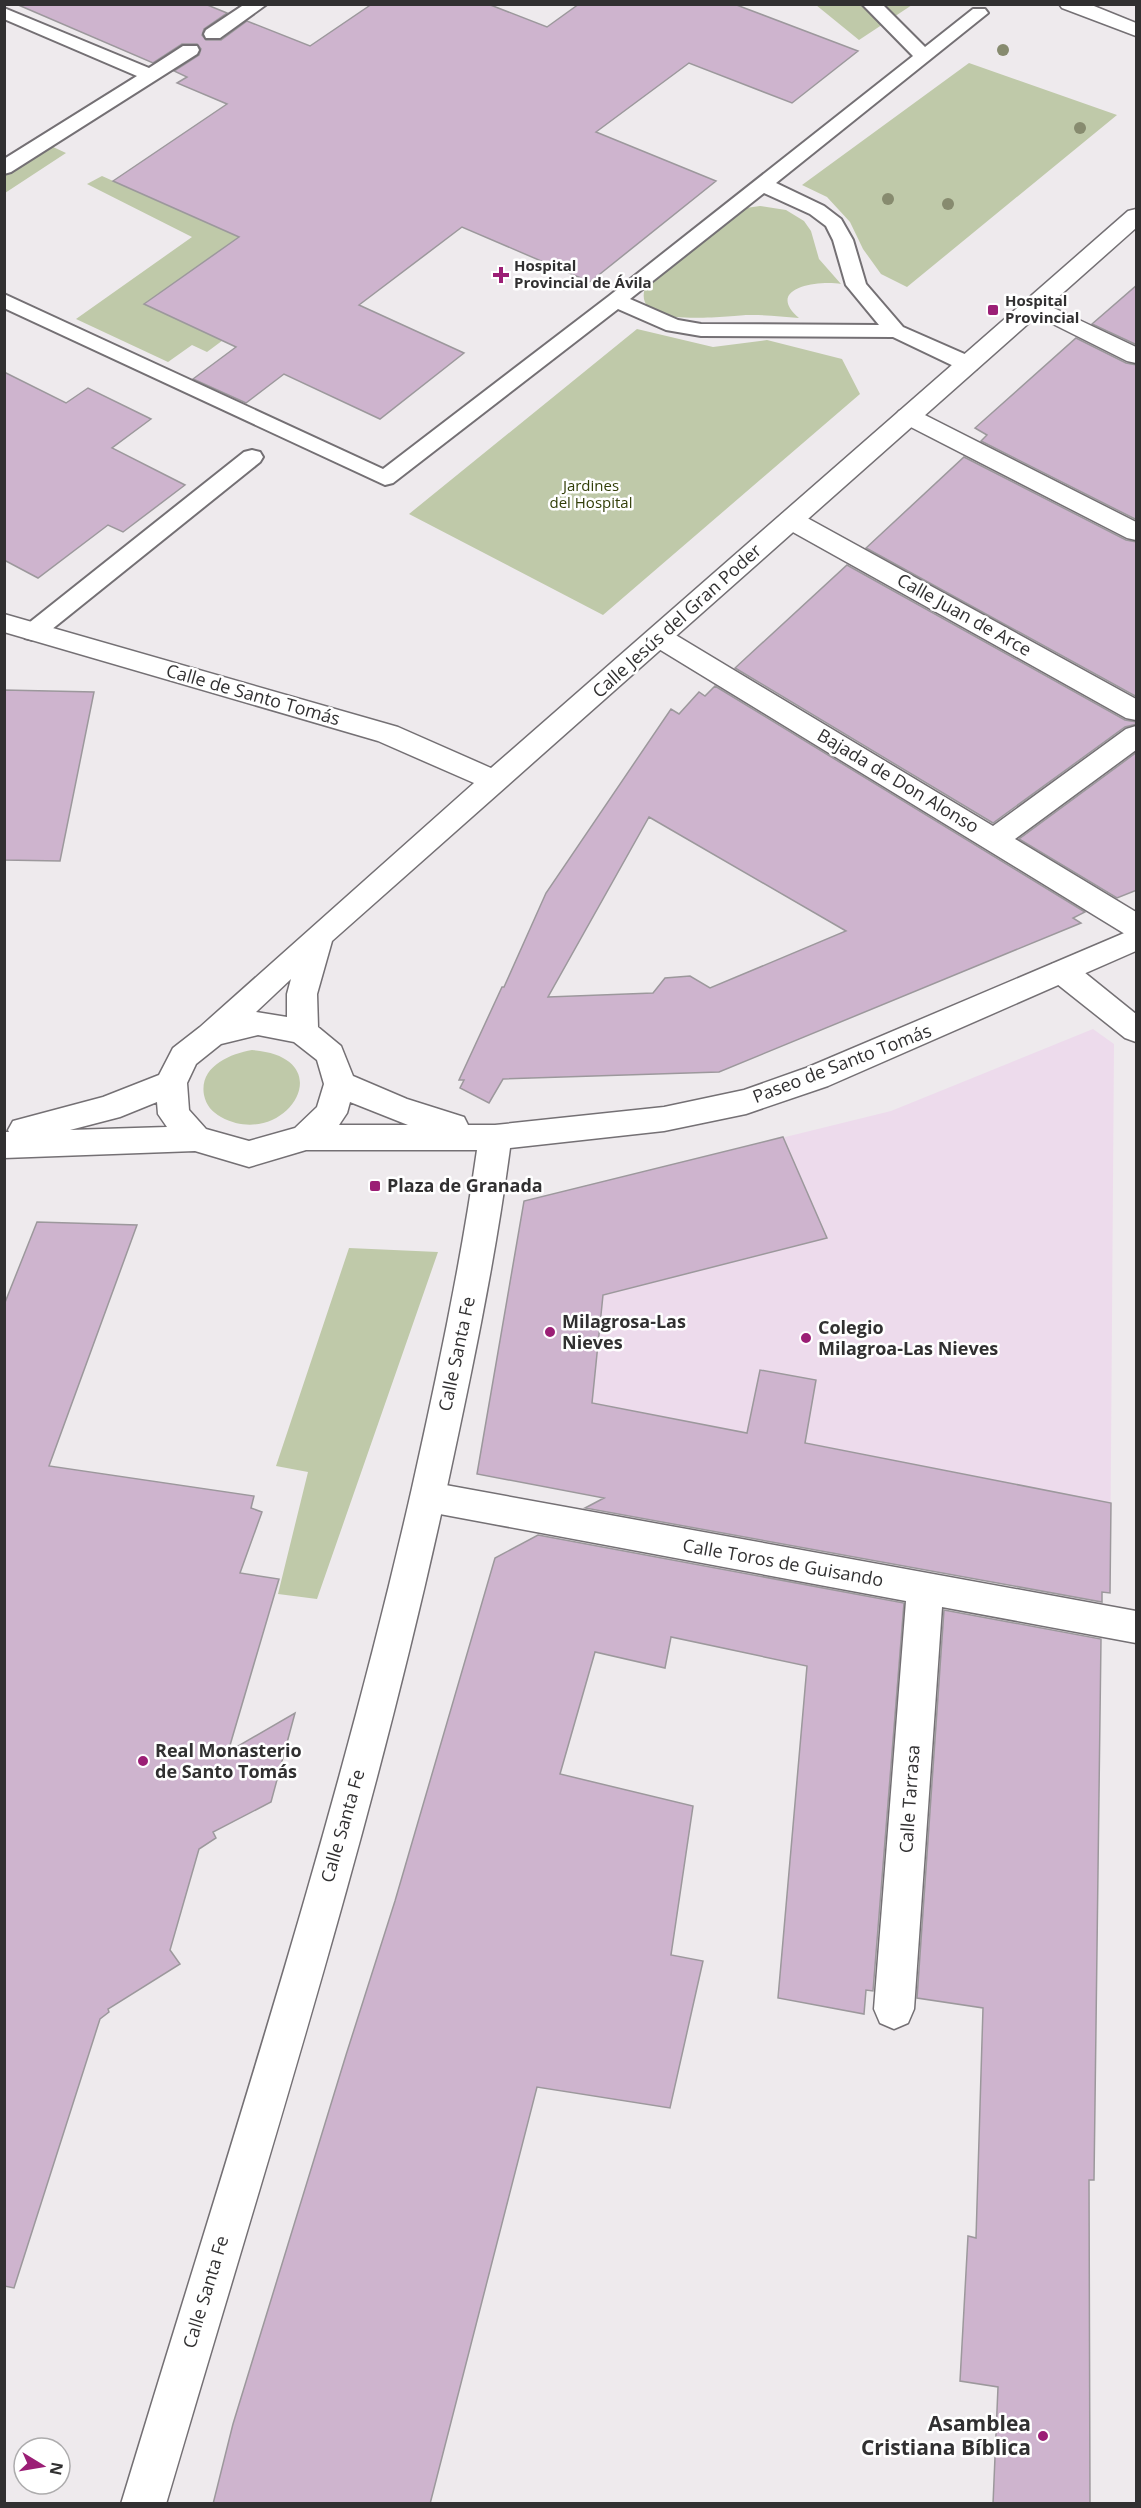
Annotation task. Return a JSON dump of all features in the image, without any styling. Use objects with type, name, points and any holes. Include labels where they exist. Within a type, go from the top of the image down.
[{"type":"street","points":[[1069,4],[1137,30]]},
{"type":"street","name":"Calle Jesús del Gran Poder","points":[[211,1035],[319,936],[1137,216]]},
{"type":"street","points":[[1035,306],[1137,356]]},
{"type":"street","points":[[908,416],[1137,532]]},
{"type":"street","name":"Calle Juan de Arce","points":[[791,520],[1137,711]]},
{"type":"street","name":"Calle de Santo Tomás","points":[[4,623],[388,734],[495,781]]},
{"type":"street","name":"Bajada de Don Alonso","points":[[659,638],[1137,926]]},
{"type":"street","points":[[995,839],[1137,736]]},
{"type":"street","points":[[303,1032],[302,994],[319,936]]},
{"type":"street","name":"Paseo de Santo Tomás","points":[[306,1138],[495,1137],[664,1119],[746,1102],[817,1077],[1137,939]]},
{"type":"street","points":[[1063,972],[1137,1030]]},
{"type":"street","points":[[4,1145],[195,1139],[249,1155],[306,1138],[331,1113],[340,1084],[330,1054],[303,1032],[258,1023],[211,1035],[184,1056],[171,1083],[174,1114],[195,1139]]},
{"type":"street","points":[[4,1135],[51,1125],[109,1108],[171,1083]]},
{"type":"street","name":"Paseo de Santo Tomás","points":[[340,1084],[416,1117],[495,1137]]},
{"type":"street","name":"Calle Santa Fe","points":[[143,2504],[326,1890],[386,1674],[429,1497],[481,1239],[495,1137]]},
{"type":"street","name":"Calle Toros de Guisando","points":[[429,1497],[1137,1628]]},
{"type":"street","name":"Calle Tarrasa","points":[[894,2009],[925,1589]]},
{"type":"lane","points":[[5,13],[17,4]]},
{"type":"lane","points":[[213,34],[258,4]]},
{"type":"lane","points":[[871,4],[924,56]]},
{"type":"lane","points":[[5,13],[151,75]]},
{"type":"lane","points":[[4,300],[385,478],[616,300],[979,13]]},
{"type":"lane","points":[[4,168],[190,50]]},
{"type":"lane","points":[[761,184],[817,210],[834,223],[843,240],[856,285],[896,331]]},
{"type":"lane","points":[[616,300],[673,326],[701,330],[896,331],[968,364]]},
{"type":"lane","points":[[33,632],[252,457]]},
{"type":"shaded area","name":"Colegio Milagroa-Las Nieves","points":[[1093,1029],[1114,1044],[1110,1593],[477,1474],[524,1201],[891,1111]]},
{"type":"green space","points":[[816,5],[912,5],[859,40]]},
{"type":"green space","points":[[969,63],[1117,115],[907,287],[881,274],[863,249],[850,222],[827,197],[802,185]]},
{"type":"green space","points":[[51,146],[66,153],[5,193],[5,176]]},
{"type":"green space","points":[[102,176],[239,237],[145,304],[199,330],[227,309],[250,320],[207,352],[192,345],[168,362],[76,319],[192,237],[87,184]]},
{"type":"green space","points":[[760,206],[786,210],[804,221],[811,231],[819,259],[841,284],[808,285],[791,293],[788,299],[790,308],[799,318],[752,315],[686,318],[667,316],[653,311],[645,302],[645,288],[746,208]]},
{"type":"green space","name":"Jardines del Hospital","points":[[637,329],[713,347],[767,340],[842,359],[860,394],[603,615],[409,514]]},
{"type":"green space","points":[[252,1050],[280,1056],[295,1068],[300,1084],[295,1099],[283,1113],[266,1122],[245,1124],[221,1117],[212,1110],[205,1099],[204,1085],[206,1077],[218,1064],[234,1055]]},
{"type":"green space","points":[[349,1248],[438,1252],[317,1599],[278,1594],[308,1472],[276,1466]]},
{"type":"building","points":[[16,4],[205,4],[227,13],[204,29],[202,35],[206,40],[221,40],[247,21],[310,46],[372,4],[488,4],[547,27],[579,4],[734,4],[858,51],[792,103],[689,63],[596,132],[716,181],[590,282],[462,227],[359,305],[464,353],[380,419],[284,374],[246,403],[193,379],[236,347],[144,304],[239,237],[113,181],[227,104],[177,83],[187,77],[174,71],[199,55],[201,49],[197,44],[182,44],[153,63]]},
{"type":"building","points":[[1137,285],[1137,345],[1092,324]]},
{"type":"building","points":[[1076,338],[1126,363],[1137,365],[1137,520],[981,441],[987,435],[975,428]]},
{"type":"building","points":[[4,372],[66,403],[88,388],[151,419],[112,448],[185,485],[123,532],[108,525],[38,578],[4,560]]},
{"type":"building","points":[[964,457],[1126,540],[1137,542],[1137,697],[866,548]]},
{"type":"building","points":[[847,565],[1125,720],[1137,722],[1137,724],[1125,727],[993,823],[735,668]]},
{"type":"building","points":[[715,686],[1085,912],[1073,918],[1081,923],[719,1072],[503,1079],[489,1103],[460,1088],[464,1080],[459,1080],[546,893],[671,709],[679,714],[699,692],[705,696]],"holes":[[[649,817],[846,931],[710,988],[690,976],[665,978],[653,993],[548,997]]]},
{"type":"building","points":[[4,690],[94,692],[60,861],[4,860]]},
{"type":"building","points":[[1137,752],[1137,890],[1117,898],[1019,839]]},
{"type":"building","name":"Milagrosa-Las Nieves","points":[[783,1137],[827,1238],[603,1295],[592,1403],[747,1433],[760,1370],[816,1380],[805,1443],[1111,1503],[1110,1593],[1102,1592],[1102,1602],[585,1508],[604,1498],[477,1474],[524,1201]]},
{"type":"building","name":"Real Monasterio de Santo Tomás","points":[[37,1222],[137,1225],[49,1466],[254,1496],[251,1508],[262,1512],[240,1573],[279,1579],[228,1752],[295,1713],[271,1802],[213,1832],[216,1838],[199,1849],[170,1950],[180,1964],[108,2009],[109,2012],[100,2019],[14,2288],[4,2286],[4,1305]]},
{"type":"building","points":[[538,1535],[904,1603],[873,1991],[866,1990],[864,2014],[778,1998],[807,1666],[671,1637],[665,1668],[595,1652],[560,1774],[693,1806],[671,1955],[703,1961],[670,2108],[537,2087],[430,2504],[213,2504],[233,2424],[395,1901],[495,1558]]},
{"type":"building","points":[[944,1610],[1101,1639],[1094,2180],[1089,2180],[1090,2504],[993,2504],[998,2387],[960,2381],[968,2236],[976,2238],[983,2008],[917,1998]]},
{"type":"place","name":"Hospital Provincial de Ávila","points":[[501,275]]},
{"type":"place","name":"Hospital Provincial","points":[[993,310]]},
{"type":"place","name":"Plaza de Granada","points":[[375,1186]]},
{"type":"place","name":"Milagrosa-Las Nieves","points":[[550,1332]]},
{"type":"place","name":"Colegio Milagroa-Las Nieves","points":[[806,1338]]},
{"type":"place","name":"Real Monasterio de Santo Tomás","points":[[143,1761]]},
{"type":"place","name":"Asamblea Cristiana Bíblica","points":[[1043,2436]]}]
